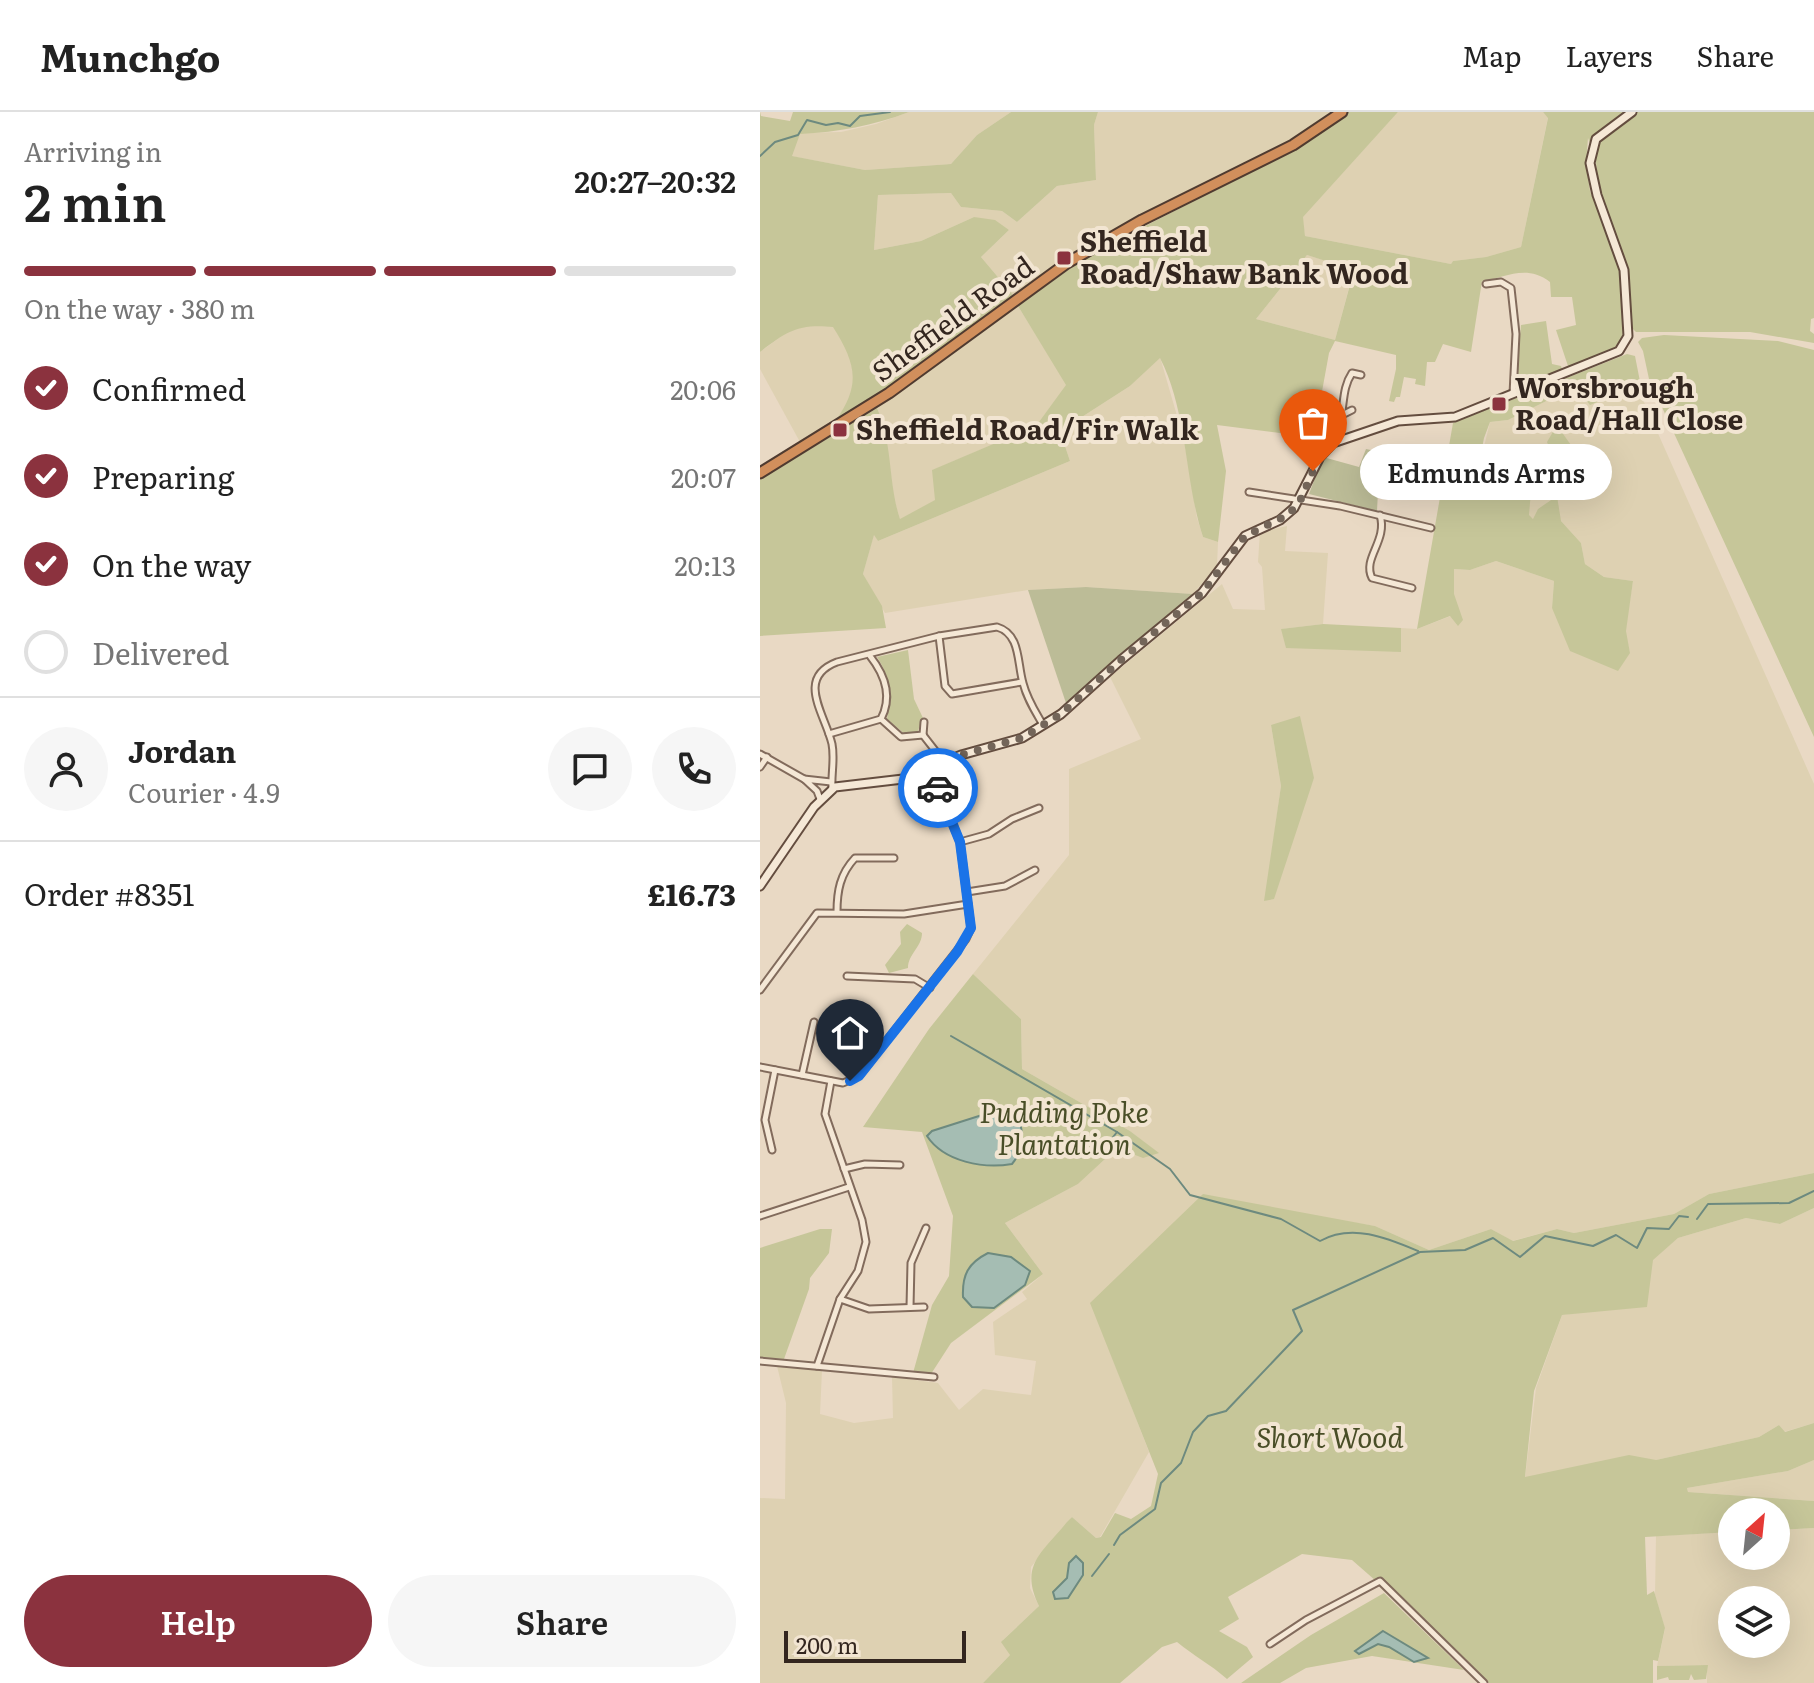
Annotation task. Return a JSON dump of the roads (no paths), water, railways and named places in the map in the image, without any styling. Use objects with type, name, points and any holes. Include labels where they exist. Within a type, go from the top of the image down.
[{"type":"highway","name":"Sheffield Road","points":[[760,473],[889,393],[1067,263],[1142,220],[1293,145],[1342,112]]},
{"type":"street","points":[[804,779],[832,786],[903,779],[944,762],[1000,747],[1044,726],[1202,593],[1245,536],[1280,520],[1300,501],[1320,457],[1333,443],[1398,421],[1455,417],[1619,351],[1626,342],[1624,270],[1597,195],[1590,163],[1593,146],[1601,134],[1632,112]]},
{"type":"street","points":[[1486,284],[1501,282],[1511,288],[1516,334],[1513,394]]},
{"type":"street","points":[[1333,443],[1348,379],[1352,373],[1361,375]]},
{"type":"street","points":[[1342,415],[1352,410]]},
{"type":"street","points":[[1249,492],[1380,515],[1431,528]]},
{"type":"street","points":[[1380,515],[1382,534],[1370,561],[1369,574],[1372,578],[1412,588]]},
{"type":"street","points":[[760,886],[832,786],[833,760],[829,734],[814,692],[819,673],[825,667],[939,636],[990,626],[1004,629],[1014,640],[1022,682],[1044,726]]},
{"type":"street","points":[[939,636],[945,686],[952,694],[1022,682]]},
{"type":"street","points":[[870,656],[884,673],[887,688],[881,719]]},
{"type":"street","points":[[829,734],[881,719]]},
{"type":"street","points":[[881,719],[901,737],[923,735]]},
{"type":"street","points":[[924,722],[923,735],[944,762]]},
{"type":"street","points":[[760,767],[763,756],[804,779],[817,791],[820,799]]},
{"type":"street","points":[[760,1067],[843,1083],[859,1076],[966,939],[971,928],[960,842],[930,769]]},
{"type":"street","points":[[960,842],[989,834],[1012,819],[1039,808]]},
{"type":"street","points":[[837,912],[839,884],[855,858],[894,858]]},
{"type":"street","points":[[967,892],[1005,886],[1035,870]]},
{"type":"street","points":[[760,990],[817,913],[904,914],[968,904]]},
{"type":"street","points":[[847,976],[915,979],[930,988]]},
{"type":"street","points":[[802,1075],[814,1022]]},
{"type":"street","points":[[772,1150],[765,1120],[775,1070]]},
{"type":"street","points":[[817,1366],[840,1299],[858,1271],[866,1242],[862,1220],[825,1114],[831,1081]]},
{"type":"street","points":[[844,1169],[865,1164],[900,1165]]},
{"type":"street","points":[[760,1216],[849,1187]]},
{"type":"street","points":[[910,1307],[911,1263],[926,1228]]},
{"type":"street","points":[[840,1299],[869,1309],[924,1307]]},
{"type":"street","points":[[760,1361],[934,1377]]},
{"type":"street","points":[[1270,1644],[1306,1620],[1380,1581],[1484,1683]]},
{"type":"waterway","points":[[760,156],[775,142],[798,135],[807,120],[850,126],[860,116],[890,112]]},
{"type":"waterway","points":[[951,1036],[1117,1132],[1170,1169],[1190,1195],[1281,1219],[1320,1241],[1344,1233],[1369,1234],[1418,1251]]},
{"type":"waterway","points":[[1034,1147],[1071,1156],[1089,1156],[1107,1144],[1117,1132]]},
{"type":"waterway","points":[[1697,1219],[1708,1204],[1789,1203],[1814,1191]]},
{"type":"waterway","points":[[1114,1545],[1120,1535],[1155,1509],[1161,1483],[1181,1463],[1193,1432],[1208,1416],[1226,1411],[1302,1331],[1293,1310],[1420,1252],[1465,1250],[1493,1238],[1520,1257],[1545,1236],[1593,1246],[1616,1235],[1637,1248],[1647,1228],[1669,1229],[1679,1216],[1688,1217]]},
{"type":"waterway","points":[[1092,1576],[1109,1554]]},
{"type":"place","name":"Sheffield Road/Shaw Bank Wood","points":[[1064,258]]},
{"type":"place","name":"Worsbrough Road/Hall Close","points":[[1499,404]]},
{"type":"place","name":"Sheffield Road/Fir Walk","points":[[840,430]]},
{"type":"place","name":"Edmunds Arms","points":[[1313,471]]},
{"type":"park label","name":"Pudding Poke Plantation","points":[[1064,1129]]},
{"type":"park label","name":"Short Wood","points":[[1330,1438]]}]
